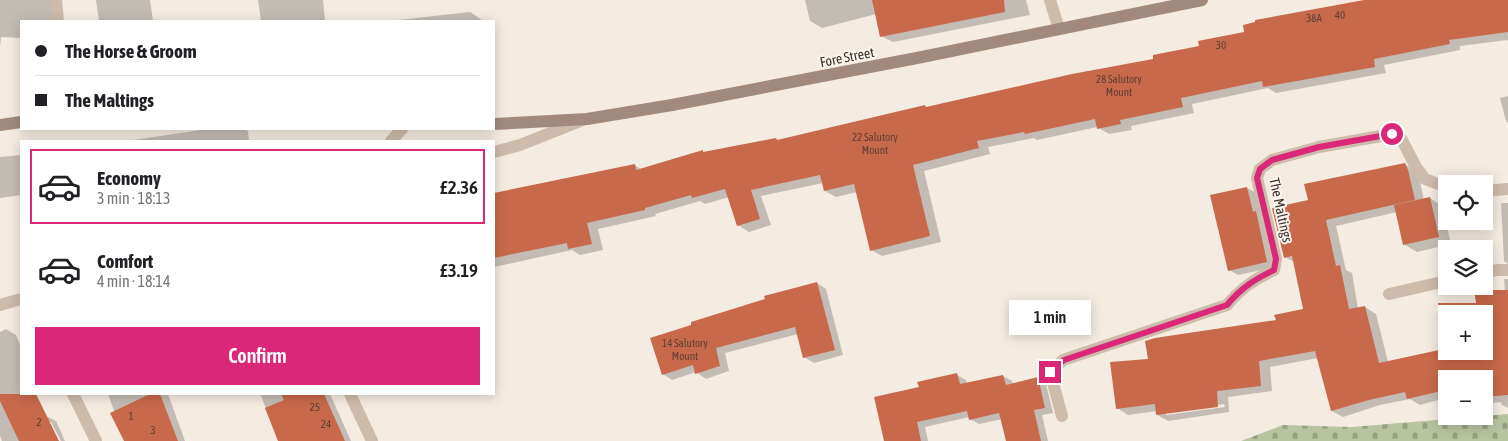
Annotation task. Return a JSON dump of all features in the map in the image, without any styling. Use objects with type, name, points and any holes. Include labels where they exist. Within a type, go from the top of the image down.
[{"type":"main road","name":"Fore Street","points":[[495,124],[587,119],[672,105],[1202,0]]},
{"type":"main road","points":[[0,125],[20,122]]},
{"type":"street","points":[[56,0],[58,20]]},
{"type":"street","points":[[1050,0],[1059,29]]},
{"type":"street","points":[[495,152],[520,146],[587,119]]},
{"type":"street","points":[[392,140],[401,130]]},
{"type":"street","name":"The Maltings","points":[[1062,416],[1050,372],[1064,360],[1227,305],[1249,282],[1274,270],[1276,259],[1257,178],[1260,169],[1272,160],[1319,147],[1392,134],[1402,140],[1425,180],[1438,184]]},
{"type":"street","points":[[1493,190],[1508,189]]},
{"type":"street","points":[[1493,271],[1508,270]]},
{"type":"street","points":[[1389,294],[1438,283]]},
{"type":"street","points":[[0,305],[20,299]]},
{"type":"street","points":[[73,395],[96,441]]},
{"type":"street","points":[[350,395],[372,441]]},
{"type":"green space","points":[[1508,414],[1508,441],[1241,441],[1283,425],[1352,427],[1438,420],[1438,425],[1493,425],[1493,415]]},
{"type":"building","points":[[872,0],[1004,0],[1005,12],[880,37]]},
{"type":"building","points":[[1364,0],[1508,0],[1508,32],[1449,40],[1450,44],[1374,59],[1375,67],[1263,87],[1262,81],[1181,98],[1183,107],[1120,120],[1121,124],[1097,129],[1095,119],[1025,134],[1024,132],[977,141],[979,148],[913,165],[930,236],[870,251],[854,184],[824,191],[820,175],[751,190],[760,219],[737,226],[725,189],[692,198],[691,195],[645,208],[645,210],[587,223],[592,244],[568,249],[567,243],[495,258],[495,193],[635,164],[636,170],[703,150],[703,152],[776,138],[777,140],[925,105],[926,107],[1072,74],[1153,59],[1153,55],[1199,46],[1198,41],[1244,32],[1243,25],[1255,22],[1255,20]]},
{"type":"building","points":[[1405,163],[1415,200],[1326,220],[1336,266],[1340,265],[1349,309],[1365,306],[1379,363],[1438,350],[1438,360],[1493,360],[1493,305],[1438,305],[1438,303],[1476,303],[1475,295],[1493,295],[1493,290],[1508,290],[1508,395],[1493,396],[1493,370],[1438,370],[1438,392],[1407,399],[1405,392],[1331,411],[1315,351],[1259,361],[1261,386],[1217,391],[1218,407],[1156,415],[1155,404],[1116,409],[1110,362],[1148,359],[1145,341],[1276,320],[1274,315],[1303,309],[1292,256],[1284,258],[1272,208],[1308,200],[1304,184]]},
{"type":"building","points":[[1247,187],[1253,212],[1256,211],[1267,262],[1228,271],[1210,195]]},
{"type":"building","points":[[1430,197],[1439,237],[1403,245],[1394,205]]},
{"type":"building","points":[[817,282],[835,350],[803,358],[795,327],[716,348],[720,366],[695,374],[693,365],[662,375],[650,338],[691,325],[691,322],[765,299],[764,296]]},
{"type":"building","points":[[957,373],[960,384],[1003,375],[1006,385],[1038,377],[1045,408],[1034,410],[1041,441],[1006,441],[999,413],[969,420],[967,411],[917,422],[921,441],[884,441],[874,397],[919,387],[917,382]]},
{"type":"building","points":[[0,394],[36,395],[59,441],[19,441],[0,401]]},
{"type":"building","points":[[148,395],[160,395],[178,441],[124,441],[110,413]]},
{"type":"building","points":[[282,395],[324,395],[345,441],[278,441],[265,408],[284,400]]},
{"type":"route","points":[[1050,372],[1064,360],[1227,305],[1249,282],[1274,270],[1276,259],[1257,178],[1260,169],[1272,160],[1319,147],[1392,134]]}]
